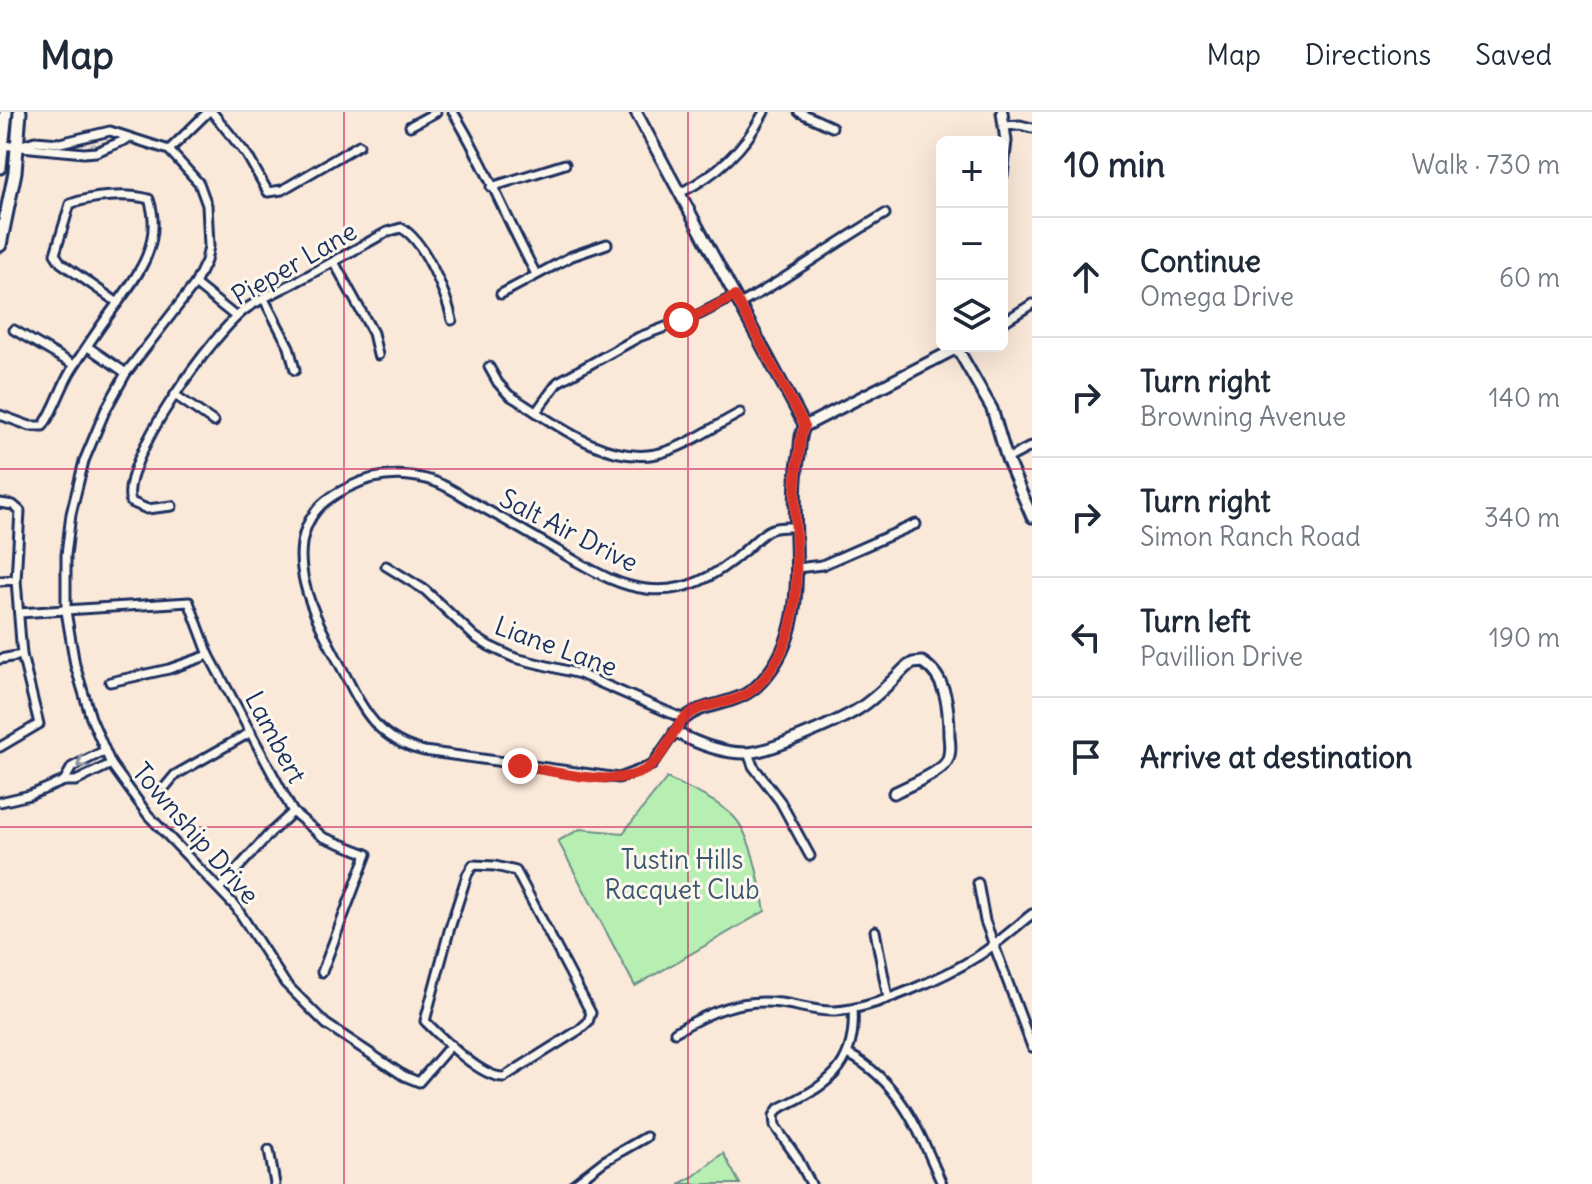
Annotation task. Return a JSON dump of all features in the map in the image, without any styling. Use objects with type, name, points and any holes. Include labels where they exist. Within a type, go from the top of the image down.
[{"type":"main road","points":[[0,167],[6,112]]},
{"type":"main road","points":[[0,245],[18,146],[20,112]]},
{"type":"street","points":[[18,146],[35,141],[60,143],[110,131],[169,150],[210,112],[247,155],[268,192],[282,190],[359,145]]},
{"type":"street","points":[[410,126],[436,112]]},
{"type":"street","points":[[453,112],[472,143],[536,274]]},
{"type":"street","points":[[636,112],[805,426]]},
{"type":"street","points":[[680,193],[723,167],[746,141],[764,112]]},
{"type":"street","points":[[799,112],[832,127]]},
{"type":"street","points":[[1002,112],[1005,136]]},
{"type":"street","points":[[1004,126],[1032,128]]},
{"type":"street","points":[[2,145],[34,150],[95,148],[130,138]]},
{"type":"street","name":"Township Drive","points":[[169,150],[199,183],[207,205],[209,246],[195,284],[126,373],[92,438],[77,485],[66,555],[66,611],[75,665],[91,718],[111,764],[148,815],[236,907],[280,976],[307,1007],[341,1035],[404,1076],[419,1082],[451,1045]]},
{"type":"street","points":[[491,187],[565,164]]},
{"type":"street","points":[[0,415],[30,426],[43,426],[74,365],[130,289],[147,259],[152,231],[149,199],[135,195],[79,200],[70,204],[55,254],[61,263],[118,303]]},
{"type":"street","points":[[536,412],[552,388],[566,377],[639,337],[775,285],[885,214]]},
{"type":"street","name":"Pieper Lane","points":[[172,506],[157,509],[138,506],[131,502],[130,485],[146,443],[175,395],[236,317],[387,232],[401,228],[416,240],[448,301],[452,320]]},
{"type":"street","points":[[501,294],[572,256],[607,244]]},
{"type":"street","points":[[334,262],[373,333],[378,355]]},
{"type":"street","points":[[195,284],[236,317]]},
{"type":"street","points":[[264,299],[289,347],[295,370]]},
{"type":"street","points":[[1008,319],[1032,304]]},
{"type":"street","points":[[14,330],[74,365]]},
{"type":"street","points":[[88,347],[126,373]]},
{"type":"street","points":[[894,793],[946,763],[950,752],[946,698],[934,673],[922,662],[906,667],[874,697],[845,716],[748,753],[698,743],[675,732],[684,719],[702,709],[741,697],[752,690],[770,671],[783,648],[794,612],[796,481],[800,434],[805,426],[949,352]]},
{"type":"street","points":[[962,352],[992,409],[1007,459],[1032,517]]},
{"type":"street","points":[[489,367],[509,395],[595,446],[613,453],[655,454],[673,448],[740,413]]},
{"type":"street","points":[[175,395],[214,422]]},
{"type":"street","points":[[1007,459],[1032,446]]},
{"type":"street","name":"Salt Air Drive","points":[[675,732],[652,765],[630,776],[609,779],[424,751],[393,740],[376,727],[363,709],[321,629],[309,599],[302,541],[311,517],[332,496],[365,480],[396,475],[425,479],[451,490],[603,576],[629,586],[660,590],[701,582],[730,564],[773,528],[796,527]]},
{"type":"street","points":[[0,503],[13,505],[20,511],[16,580],[22,655],[39,724],[0,747]]},
{"type":"street","points":[[797,568],[822,565],[916,524]]},
{"type":"street","name":"Liane Lane","points":[[386,566],[425,590],[475,637],[502,652],[580,674],[684,719]]},
{"type":"street","points":[[0,581],[16,580]]},
{"type":"street","name":"Lambert","points":[[66,611],[189,602],[209,655],[293,812],[323,837],[367,854],[322,972]]},
{"type":"street","points":[[19,613],[66,611]]},
{"type":"street","points":[[0,659],[22,655]]},
{"type":"street","points":[[110,682],[169,669],[209,655]]},
{"type":"street","points":[[165,787],[175,775],[251,732]]},
{"type":"street","points":[[64,781],[72,767],[104,751]]},
{"type":"street","points":[[748,753],[753,766],[780,801],[810,856]]},
{"type":"street","points":[[0,802],[30,795],[64,781],[76,781],[111,764]]},
{"type":"street","points":[[220,888],[293,812]]},
{"type":"street","points":[[473,865],[516,871],[591,1013],[588,1022],[504,1077],[495,1077],[451,1045],[425,1021],[431,991],[467,875],[473,865]]},
{"type":"street","points":[[978,883],[985,921],[1032,1047]]},
{"type":"street","points":[[675,1032],[720,1008],[748,1002],[779,1003],[832,1012],[888,998],[961,965],[1032,914]]},
{"type":"street","points":[[875,931],[888,998]]},
{"type":"street","points":[[811,1184],[775,1126],[774,1116],[778,1109],[825,1083],[842,1065],[852,1041],[853,1009]]},
{"type":"street","points":[[848,1054],[877,1071],[890,1086],[925,1146],[942,1184]]},
{"type":"street","points":[[574,1184],[604,1161],[646,1137]]},
{"type":"street","points":[[269,1150],[275,1184]]},
{"type":"green space","name":"Tustin Hills Racquet Club","points":[[667,778],[718,804],[740,824],[754,860],[765,911],[635,986],[558,841],[580,829],[623,833]]},
{"type":"green space","points":[[723,1153],[740,1184],[679,1184],[694,1176]]},
{"type":"tunnel","points":[[90,148],[98,145]]},
{"type":"route","points":[[520,766],[609,779],[642,771],[652,765],[688,715],[729,703],[752,690],[770,671],[783,648],[796,595],[796,481],[800,434],[805,426],[735,296],[715,308],[681,320]]}]
